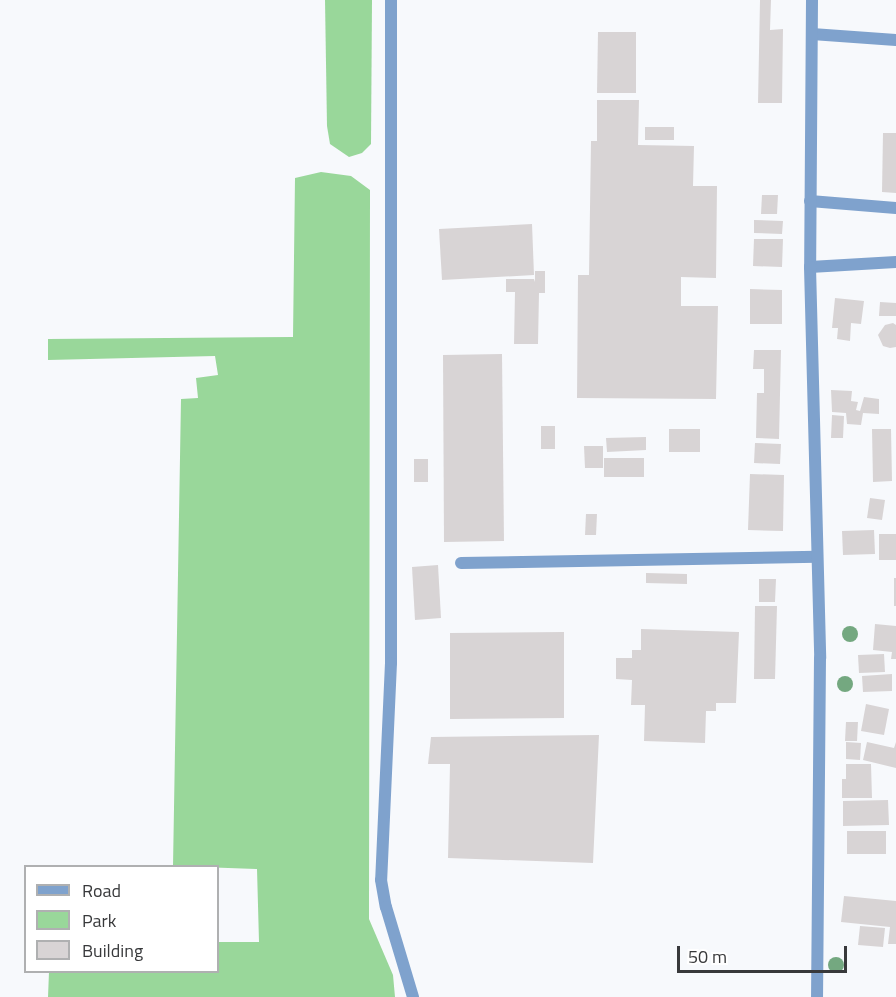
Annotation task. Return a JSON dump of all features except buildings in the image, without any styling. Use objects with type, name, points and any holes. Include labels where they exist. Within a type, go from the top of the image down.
[{"type":"street","points":[[391,0],[391,663],[381,880],[386,907],[413,997]]},
{"type":"street","points":[[812,0],[810,267],[820,670],[817,997]]},
{"type":"street","points":[[812,34],[896,40]]},
{"type":"street","points":[[810,201],[896,208]]},
{"type":"street","points":[[810,267],[896,262]]},
{"type":"street","points":[[461,563],[817,557]]},
{"type":"green space","points":[[325,0],[372,0],[371,144],[362,153],[349,157],[330,144],[327,126]]},
{"type":"green space","points":[[321,172],[351,176],[370,190],[369,919],[393,975],[395,997],[48,997],[49,973],[219,973],[219,942],[259,942],[257,869],[219,868],[219,865],[173,865],[181,399],[198,398],[196,378],[218,375],[215,356],[48,360],[48,339],[293,337],[295,178]]}]
